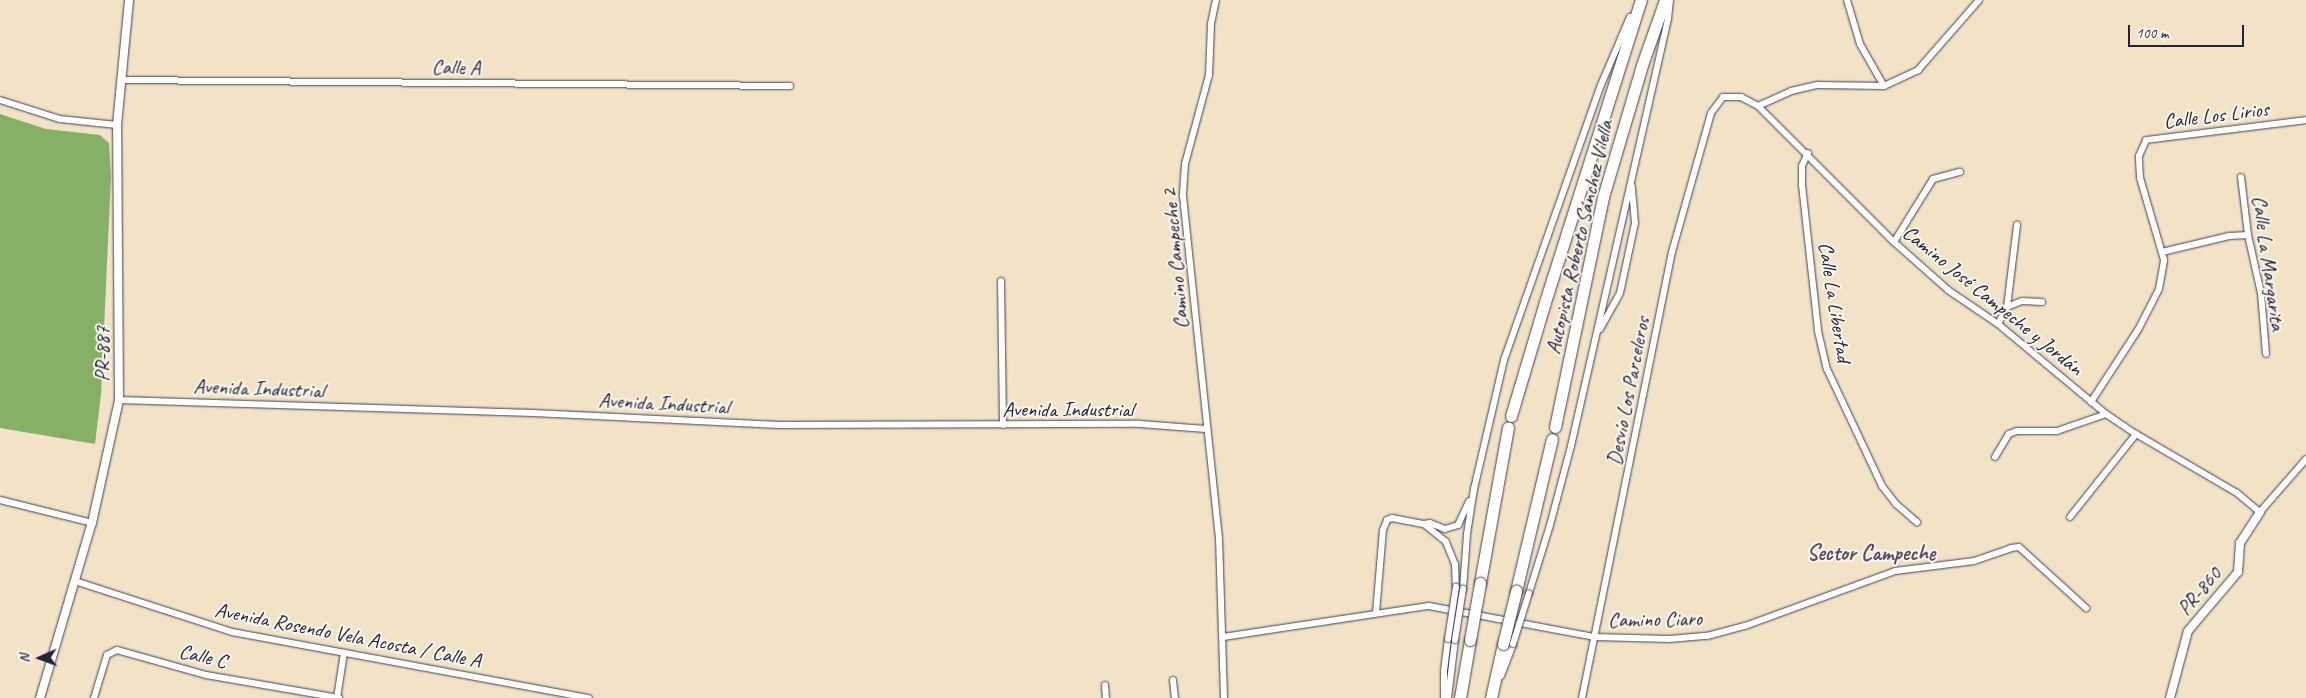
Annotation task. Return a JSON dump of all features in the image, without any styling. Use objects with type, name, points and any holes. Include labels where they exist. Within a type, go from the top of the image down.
[{"type":"highway","name":"Autopista Roberto Sánchez Vilella","points":[[1511,416],[1640,0]]},
{"type":"highway","name":"Autopista Roberto Sánchez Vilella","points":[[1555,427],[1603,196],[1642,64],[1665,0]]},
{"type":"highway","points":[[1460,698],[1508,428]]},
{"type":"highway","points":[[1491,698],[1508,644],[1516,591],[1552,439]]},
{"type":"street","name":"PR-887","points":[[40,698],[92,523],[119,400],[117,125],[129,0]]},
{"type":"street","name":"Camino Campeche 2","points":[[1216,0],[1211,24],[1209,76],[1185,164],[1183,196],[1206,429],[1219,538],[1224,698]]},
{"type":"street","points":[[1446,698],[1451,640],[1474,489],[1504,360],[1601,85],[1640,0]]},
{"type":"street","points":[[1508,644],[1529,593],[1569,455],[1668,19],[1670,0]]},
{"type":"street","points":[[1847,0],[1860,44],[1884,86]]},
{"type":"street","points":[[1758,106],[1791,91],[1818,85],[1884,86],[1918,70],[1978,0]]},
{"type":"street","name":"Calle A","points":[[121,80],[790,86]]},
{"type":"street","name":"Camino José Campeche y Jordán","points":[[1723,97],[1741,97],[1758,106],[1808,153],[1894,242],[1948,290],[1998,324],[2106,414],[2136,434],[2237,493],[2260,512]]},
{"type":"street","name":"Desvío Los Parceleros","points":[[1582,698],[1672,252],[1711,113],[1723,97]]},
{"type":"street","points":[[0,100],[60,119],[117,125]]},
{"type":"street","name":"Calle Los Lirios","points":[[2091,402],[2138,330],[2159,289],[2164,260],[2140,178],[2139,156],[2146,140],[2306,120]]},
{"type":"street","name":"Calle La Libertad","points":[[1808,153],[1802,166],[1802,185],[1818,331],[1827,369],[1882,486],[1896,504],[1917,522]]},
{"type":"street","points":[[1894,242],[1933,179],[1960,172]]},
{"type":"street","name":"Calle La Margarita","points":[[2241,177],[2248,235],[2261,293],[2266,354]]},
{"type":"street","points":[[1595,336],[1620,293],[1635,223],[1631,178]]},
{"type":"street","points":[[1998,324],[2007,307],[2017,225]]},
{"type":"street","points":[[2162,252],[2229,236],[2248,235]]},
{"type":"street","points":[[1001,282],[1003,425]]},
{"type":"street","points":[[2007,307],[2022,302],[2042,302]]},
{"type":"street","name":"Avenida Industrial","points":[[119,400],[533,412],[779,425],[1140,424],[1206,429]]},
{"type":"street","points":[[1995,457],[2009,434],[2017,431],[2057,431],[2106,414]]},
{"type":"street","points":[[2070,517],[2136,434]]},
{"type":"street","points":[[2260,512],[2306,459]]},
{"type":"street","points":[[1376,613],[1383,530],[1387,520],[1403,519],[1424,524],[1430,523],[1445,528],[1458,525],[1463,518],[1474,489]]},
{"type":"street","points":[[0,500],[92,523]]},
{"type":"street","name":"PR-860","points":[[2170,698],[2188,631],[2238,572],[2240,543],[2260,512]]},
{"type":"street","points":[[1424,524],[1446,542],[1451,551],[1456,564],[1459,588]]},
{"type":"street","name":"Camino Ciaro","points":[[1223,637],[1429,606],[1595,637],[1669,639],[1724,632],[1832,596],[1896,571],[1974,560],[2019,547],[2086,608]]},
{"type":"street","name":"Avenida Rosendo Vela Acosta / Calle A","points":[[76,581],[232,632],[590,698]]},
{"type":"street","name":"Calle C","points":[[94,698],[107,655],[116,650],[206,675],[338,698]]},
{"type":"street","points":[[338,698],[344,653]]},
{"type":"street","points":[[1173,680],[1174,698]]},
{"type":"street","points":[[1105,685],[1106,698]]},
{"type":"green space","points":[[0,114],[46,129],[100,135],[109,143],[111,176],[101,394],[95,444],[0,428]]},
{"type":"district","name":"Sector Campeche","points":[[1871,554]]}]
